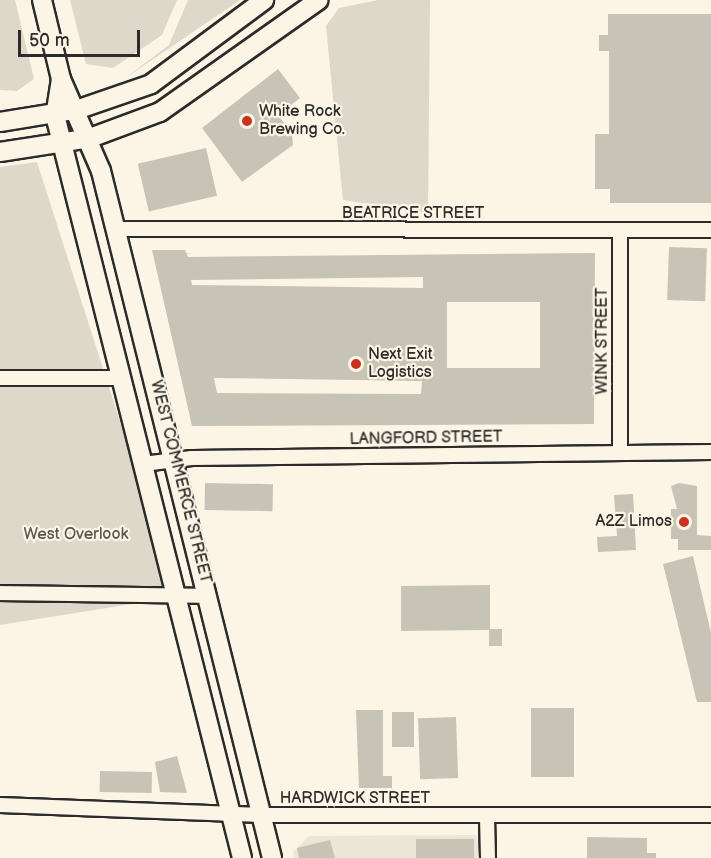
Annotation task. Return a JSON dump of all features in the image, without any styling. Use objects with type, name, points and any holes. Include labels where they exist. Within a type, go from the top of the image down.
[{"type":"main road","points":[[42,0],[62,78],[55,115]]},
{"type":"main road","points":[[0,122],[55,115],[79,109],[151,84],[264,0]]},
{"type":"main road","points":[[0,153],[62,145],[90,138],[160,112],[310,2]]},
{"type":"main road","name":"WEST COMMERCE STREET","points":[[62,78],[79,109],[90,138],[116,229],[272,858]]},
{"type":"main road","name":"WEST COMMERCE STREET","points":[[55,115],[242,858]]},
{"type":"street","name":"BEATRICE STREET","points":[[116,229],[711,230]]},
{"type":"street","name":"WINK STREET","points":[[620,230],[620,452]]},
{"type":"street","points":[[0,378],[121,378]]},
{"type":"street","name":"LANGFORD STREET","points":[[143,464],[174,459],[711,452]]},
{"type":"street","points":[[0,593],[208,596]]},
{"type":"street","name":"HARDWICK STREET","points":[[0,805],[231,812],[262,815],[711,815]]},
{"type":"street","points":[[487,816],[488,858]]},
{"type":"shaded area","points":[[477,835],[478,858],[294,858],[293,852],[309,836]]},
{"type":"green space","points":[[0,0],[15,0],[34,79],[17,91],[0,90]]},
{"type":"green space","points":[[70,0],[177,0],[162,35],[113,68],[86,64]]},
{"type":"green space","points":[[188,0],[240,0],[124,79],[169,45]]},
{"type":"green space","points":[[378,0],[430,0],[428,213],[343,200],[326,26],[339,8]]},
{"type":"green space","name":"West Overlook","points":[[37,162],[176,597],[0,625],[0,167]]},
{"type":"building","points":[[608,14],[711,14],[711,203],[610,203],[610,189],[595,189],[595,134],[609,134],[609,51],[599,51],[599,35],[608,35]]},
{"type":"building","name":"White Rock Brewing Co.","points":[[278,69],[300,98],[278,115],[292,134],[293,145],[242,182],[202,128]]},
{"type":"building","points":[[206,148],[217,196],[149,211],[138,164]]},
{"type":"building","points":[[669,247],[707,248],[705,301],[667,300]]},
{"type":"building","points":[[152,250],[185,250],[188,257],[595,253],[594,424],[192,426]],"holes":[[[423,277],[423,288],[192,285],[191,280]],[[447,302],[540,302],[540,368],[447,368]],[[214,378],[422,381],[421,394],[217,393]]]},
{"type":"building","points":[[205,483],[273,484],[273,511],[205,510]]},
{"type":"building","name":"A2Z Limos","points":[[679,483],[697,486],[697,535],[711,536],[711,550],[678,550],[678,539],[671,539],[671,509],[677,509],[671,486]]},
{"type":"building","points":[[633,494],[636,550],[598,552],[597,537],[617,536],[614,495]]},
{"type":"building","points":[[693,556],[711,633],[711,702],[697,702],[663,564]]},
{"type":"building","points":[[490,585],[490,629],[502,629],[502,646],[489,646],[489,630],[401,631],[401,586]]},
{"type":"building","points":[[531,708],[574,708],[574,777],[531,777]]},
{"type":"building","points":[[356,710],[383,710],[383,776],[392,776],[392,788],[359,788]]},
{"type":"building","points":[[392,712],[414,712],[414,747],[392,747]]},
{"type":"building","points":[[456,717],[458,778],[420,779],[418,718]]},
{"type":"building","points":[[177,756],[187,793],[160,792],[155,762]]},
{"type":"building","points":[[100,771],[152,772],[152,793],[100,792]]},
{"type":"building","points":[[587,837],[647,838],[647,853],[656,853],[656,858],[587,858]]},
{"type":"building","points":[[416,839],[474,839],[474,858],[416,858]]},
{"type":"building","points":[[330,840],[335,858],[299,858],[297,848]]},
{"type":"place","name":"White Rock Brewing Co.","points":[[247,121]]},
{"type":"place","name":"Next Exit Logistics","points":[[356,364]]},
{"type":"place","name":"A2Z Limos","points":[[684,522]]}]
